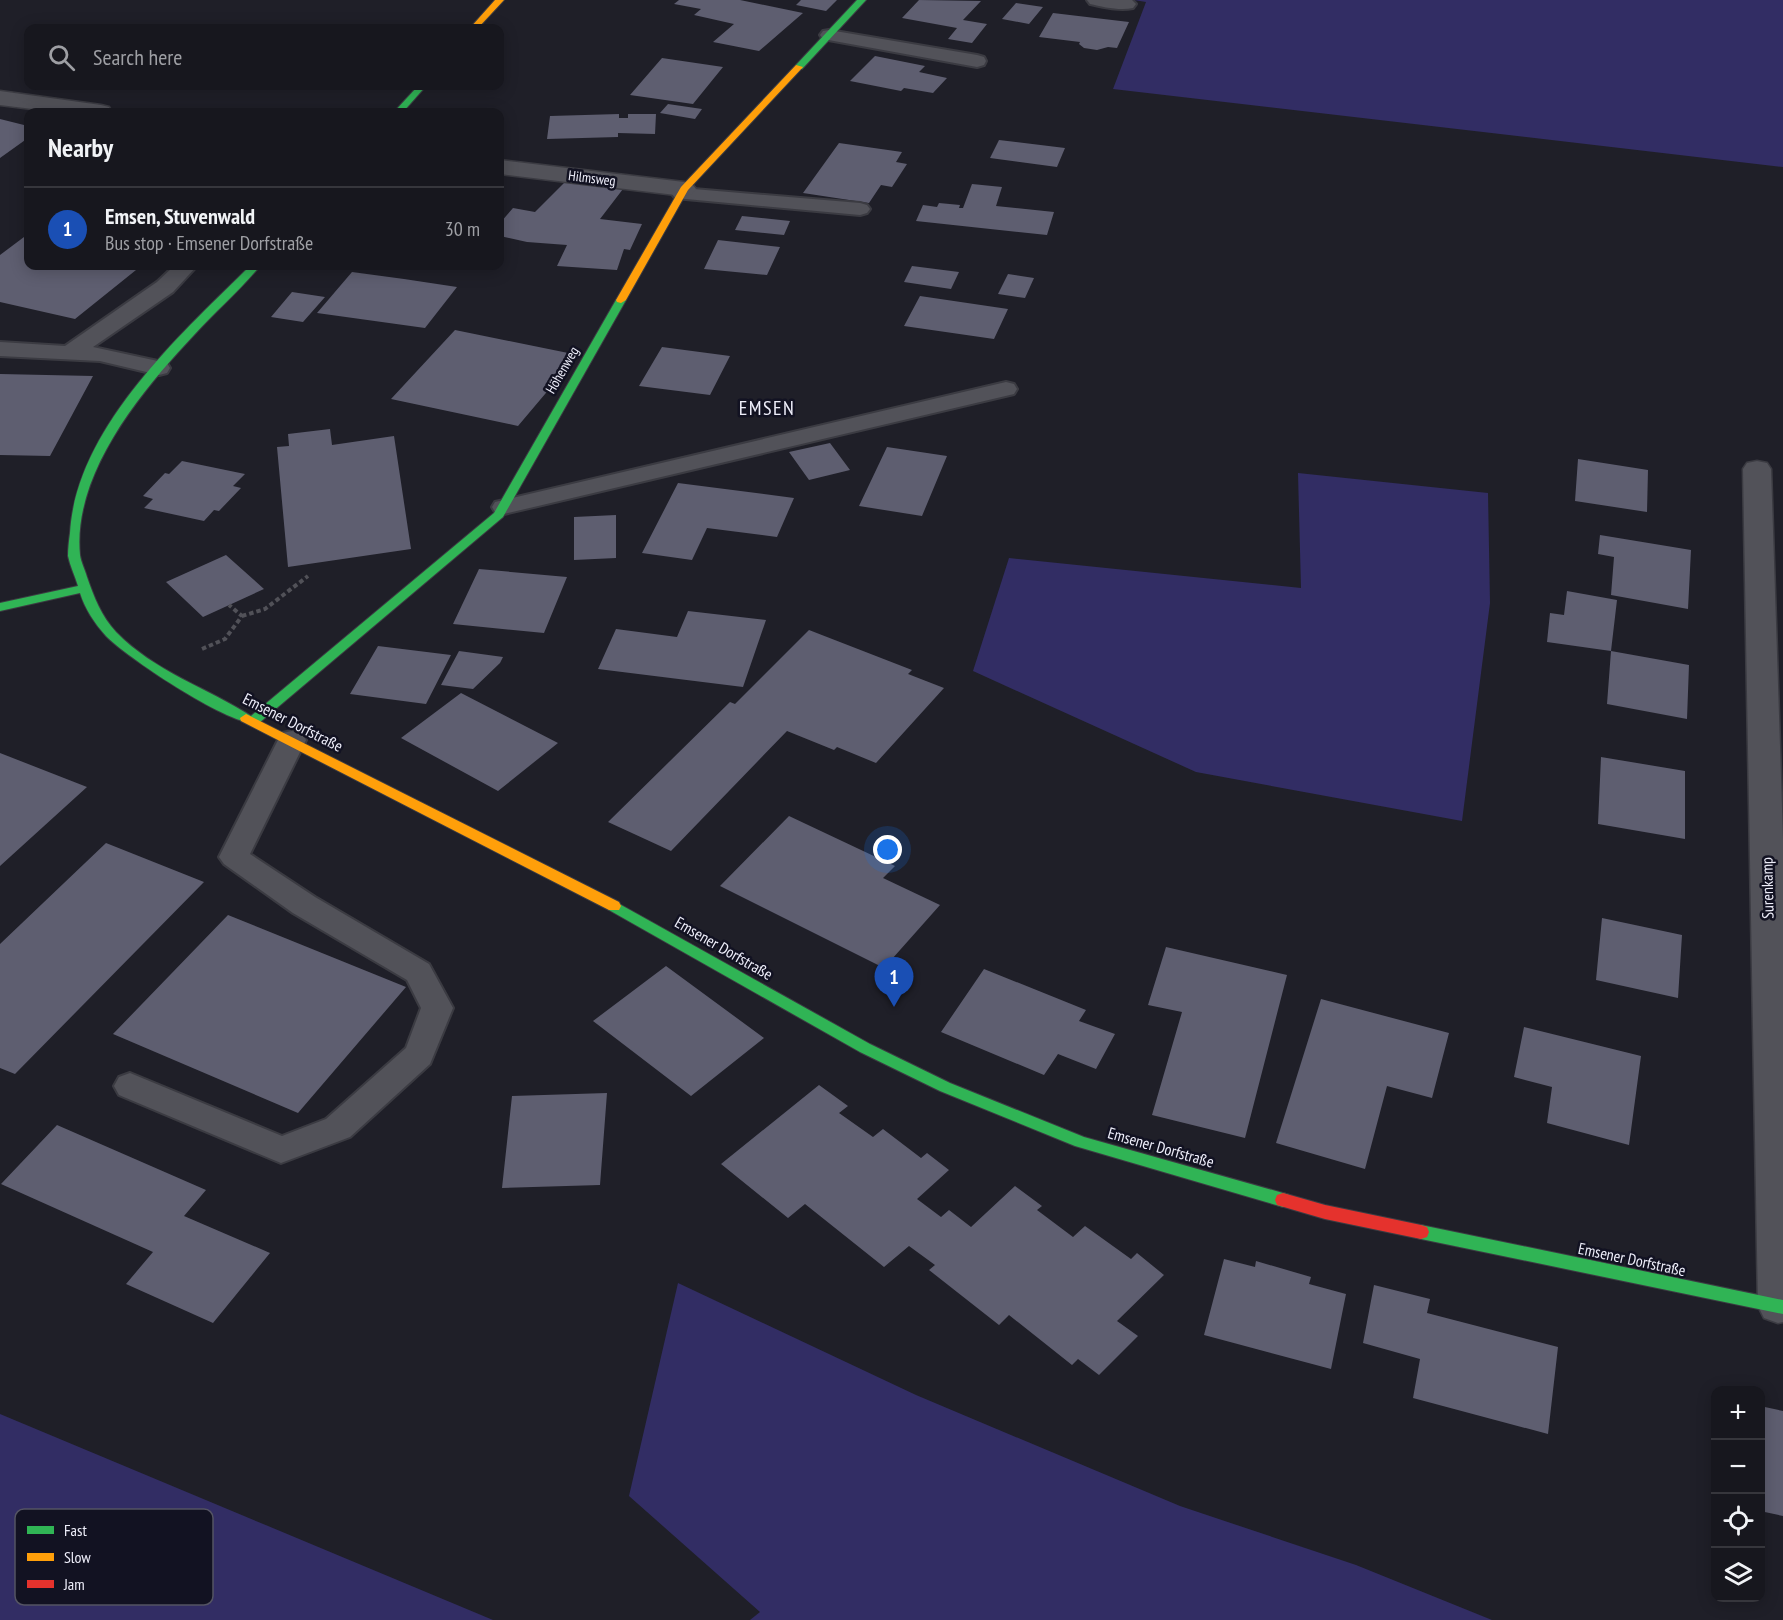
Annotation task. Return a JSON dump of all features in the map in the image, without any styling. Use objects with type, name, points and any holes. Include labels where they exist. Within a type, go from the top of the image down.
[{"type":"street","points":[[478,24],[500,0]]},
{"type":"street","name":"Höhenweg","points":[[254,720],[499,515],[683,192],[862,0]]},
{"type":"street","points":[[402,108],[418,90]]},
{"type":"street","points":[[0,98],[72,108]]},
{"type":"street","name":"Hilmsweg","points":[[504,168],[683,192]]},
{"type":"street","name":"Emsener Dorfstraße","points":[[251,270],[159,368],[113,425],[88,473],[73,527],[74,560],[82,589],[111,634],[167,677],[630,914],[865,1048],[945,1087],[1081,1142],[1325,1212],[1780,1307]]},
{"type":"street","name":"Surenkamp","points":[[1757,469],[1780,1307]]},
{"type":"street","points":[[0,607],[82,589]]},
{"type":"lane","points":[[1096,0],[1127,4]]},
{"type":"lane","points":[[829,35],[977,61]]},
{"type":"lane","points":[[683,192],[860,209]]},
{"type":"lane","points":[[69,353],[165,287],[182,270]]},
{"type":"lane","points":[[0,349],[100,354],[159,368]]},
{"type":"lane","points":[[504,507],[1006,389]]},
{"type":"lane","points":[[130,1086],[281,1150],[339,1128],[419,1055],[436,1008],[418,972],[304,905],[234,857],[292,740]]},
{"type":"path","points":[[156,668],[225,639],[242,616],[265,609],[308,576]]},
{"type":"path","points":[[229,605],[242,616]]},
{"type":"shaded area","points":[[1134,0],[1783,0],[1783,167],[1113,89],[1146,2]]},
{"type":"shaded area","points":[[1298,473],[1488,493],[1490,603],[1462,821],[1196,772],[973,671],[1009,558],[1301,588]]},
{"type":"shaded area","points":[[678,1283],[916,1395],[1180,1506],[1356,1565],[1492,1620],[750,1620],[760,1612],[629,1496]]},
{"type":"shaded area","points":[[0,1414],[493,1620],[0,1620]]},
{"type":"building","points":[[679,0],[740,0],[803,13],[759,51],[713,42],[734,24],[694,15],[701,9],[674,4]]},
{"type":"building","points":[[801,0],[837,0],[826,11],[796,5]]},
{"type":"building","points":[[919,0],[981,1],[963,20],[987,24],[972,43],[948,39],[957,28],[902,18]]},
{"type":"building","points":[[1016,3],[1043,7],[1029,24],[1002,19]]},
{"type":"building","points":[[1053,13],[1129,22],[1117,48],[1108,47],[1097,50],[1084,48],[1079,44],[1080,42],[1039,37]]},
{"type":"building","points":[[875,56],[925,66],[919,72],[947,78],[933,93],[904,88],[901,91],[850,81]]},
{"type":"building","points":[[662,58],[723,67],[693,104],[630,95]]},
{"type":"building","points":[[668,104],[702,109],[695,119],[660,113]]},
{"type":"building","points":[[619,114],[619,118],[628,118],[628,114],[656,114],[655,134],[618,133],[618,137],[547,139],[550,116]]},
{"type":"building","points":[[0,119],[24,125],[24,141],[0,158]]},
{"type":"building","points":[[999,140],[1065,148],[1057,167],[990,158]]},
{"type":"building","points":[[839,143],[902,152],[896,162],[907,164],[892,187],[881,185],[869,203],[803,193]]},
{"type":"building","points":[[578,180],[623,189],[600,219],[642,224],[630,250],[624,249],[617,270],[557,266],[567,245],[527,242],[504,237],[504,218],[513,208],[535,212],[566,181],[575,184]]},
{"type":"building","points":[[972,184],[1002,187],[996,206],[1054,212],[1047,235],[916,221],[923,205],[937,207],[939,203],[960,205],[959,208],[963,208]]},
{"type":"building","points":[[742,216],[790,221],[784,235],[735,230]]},
{"type":"building","points":[[24,237],[24,270],[136,270],[75,319],[0,302],[0,255]]},
{"type":"building","points":[[718,240],[780,247],[767,275],[704,269]]},
{"type":"building","points":[[912,266],[959,272],[951,289],[904,282]]},
{"type":"building","points":[[352,272],[457,287],[425,328],[317,313]]},
{"type":"building","points":[[1008,274],[1034,278],[1025,298],[998,294]]},
{"type":"building","points":[[292,292],[325,297],[303,322],[271,317]]},
{"type":"building","points":[[920,296],[1008,309],[994,339],[904,326]]},
{"type":"building","points":[[455,330],[578,355],[518,426],[391,399]]},
{"type":"building","points":[[662,347],[730,356],[710,395],[639,386]]},
{"type":"building","points":[[0,374],[93,376],[50,456],[0,455]]},
{"type":"building","points":[[330,429],[332,445],[394,436],[411,549],[288,567],[277,447],[289,446],[288,434]]},
{"type":"building","points":[[830,443],[850,470],[809,480],[789,452]]},
{"type":"building","points":[[887,447],[947,456],[922,516],[859,506]]},
{"type":"building","points":[[1578,459],[1648,470],[1647,512],[1575,501]]},
{"type":"building","points":[[182,461],[245,474],[233,486],[241,488],[219,511],[214,510],[204,521],[144,508],[153,499],[143,496],[165,473],[169,474]]},
{"type":"building","points":[[678,483],[794,498],[777,537],[707,528],[692,560],[642,553]]},
{"type":"building","points":[[616,515],[616,558],[574,560],[574,517]]},
{"type":"building","points":[[1600,535],[1691,550],[1688,609],[1611,595],[1614,557],[1598,554]]},
{"type":"building","points":[[226,555],[264,589],[203,617],[166,582]]},
{"type":"building","points":[[479,569],[567,577],[544,633],[453,624]]},
{"type":"building","points":[[1567,591],[1617,600],[1611,651],[1547,642],[1550,613],[1564,615]]},
{"type":"building","points":[[688,611],[766,620],[743,687],[598,669],[616,629],[677,637]]},
{"type":"building","points":[[809,630],[912,670],[908,674],[944,688],[876,763],[837,747],[834,750],[787,731],[671,851],[608,822],[730,702],[735,704]]},
{"type":"building","points":[[378,646],[451,655],[426,704],[350,694]]},
{"type":"building","points":[[459,651],[503,657],[500,663],[473,689],[441,685]]},
{"type":"building","points":[[1611,651],[1689,665],[1687,719],[1607,704]]},
{"type":"building","points":[[461,693],[558,743],[498,791],[401,738]]},
{"type":"building","points":[[0,753],[87,787],[0,866]]},
{"type":"building","points":[[1601,757],[1685,771],[1685,839],[1598,824]]},
{"type":"building","points":[[789,816],[895,866],[883,878],[940,905],[884,968],[720,886]]},
{"type":"building","points":[[106,843],[204,882],[15,1074],[0,1068],[0,944]]},
{"type":"building","points":[[228,915],[406,987],[298,1113],[113,1034]]},
{"type":"building","points":[[1602,918],[1682,935],[1678,998],[1596,980]]},
{"type":"building","points":[[1166,947],[1287,975],[1245,1138],[1152,1115],[1182,1012],[1148,1005]]},
{"type":"building","points":[[666,966],[764,1038],[691,1096],[593,1021]]},
{"type":"building","points":[[984,969],[1086,1010],[1079,1021],[1115,1034],[1096,1069],[1058,1054],[1044,1075],[941,1032]]},
{"type":"building","points":[[1321,999],[1449,1033],[1432,1098],[1387,1086],[1365,1169],[1276,1143]]},
{"type":"building","points":[[1524,1027],[1641,1056],[1629,1145],[1547,1123],[1552,1087],[1514,1077]]},
{"type":"building","points":[[819,1085],[848,1106],[839,1113],[873,1137],[883,1129],[921,1158],[927,1153],[949,1170],[917,1199],[941,1217],[949,1210],[971,1227],[1015,1186],[1042,1206],[1037,1210],[1073,1237],[1085,1226],[1131,1259],[1137,1253],[1164,1275],[1117,1321],[1138,1336],[1099,1375],[1078,1359],[1072,1365],[1009,1315],[999,1325],[929,1270],[935,1265],[909,1246],[884,1267],[805,1204],[788,1218],[721,1164]]},
{"type":"building","points":[[607,1093],[600,1185],[502,1188],[512,1096]]},
{"type":"building","points":[[57,1125],[206,1190],[184,1216],[270,1253],[213,1323],[126,1284],[153,1252],[1,1184]]},
{"type":"building","points":[[1224,1259],[1255,1267],[1256,1261],[1311,1277],[1309,1284],[1346,1294],[1331,1369],[1204,1335]]},
{"type":"building","points":[[1374,1285],[1430,1299],[1427,1313],[1558,1347],[1548,1434],[1413,1398],[1420,1359],[1363,1343]]},
{"type":"building","points":[[1765,1407],[1783,1411],[1783,1516],[1765,1512]]},
{"type":"traffic: fast","points":[[799,67],[862,0]]},
{"type":"traffic: fast","points":[[402,108],[418,90]]},
{"type":"traffic: fast","points":[[246,718],[161,673],[129,651],[115,638],[97,616],[89,601],[74,556],[77,509],[93,463],[120,417],[153,374],[251,270]]},
{"type":"traffic: fast","points":[[254,720],[499,515],[621,300]]},
{"type":"traffic: fast","points":[[0,607],[82,589]]},
{"type":"traffic: fast","points":[[614,906],[865,1048],[945,1087],[1081,1142],[1283,1200]]},
{"type":"traffic: fast","points":[[1421,1232],[1783,1307]]},
{"type":"traffic: slow","points":[[478,24],[500,0]]},
{"type":"traffic: slow","points":[[621,300],[684,189],[799,67]]},
{"type":"traffic: slow","points":[[246,718],[614,906]]},
{"type":"traffic: jam","points":[[1283,1200],[1325,1212],[1421,1232]]},
{"type":"place","name":"Emsen, Stuvenwald","points":[[894,1007]]},
{"type":"district","name":"EMSEN","points":[[767,408]]}]
